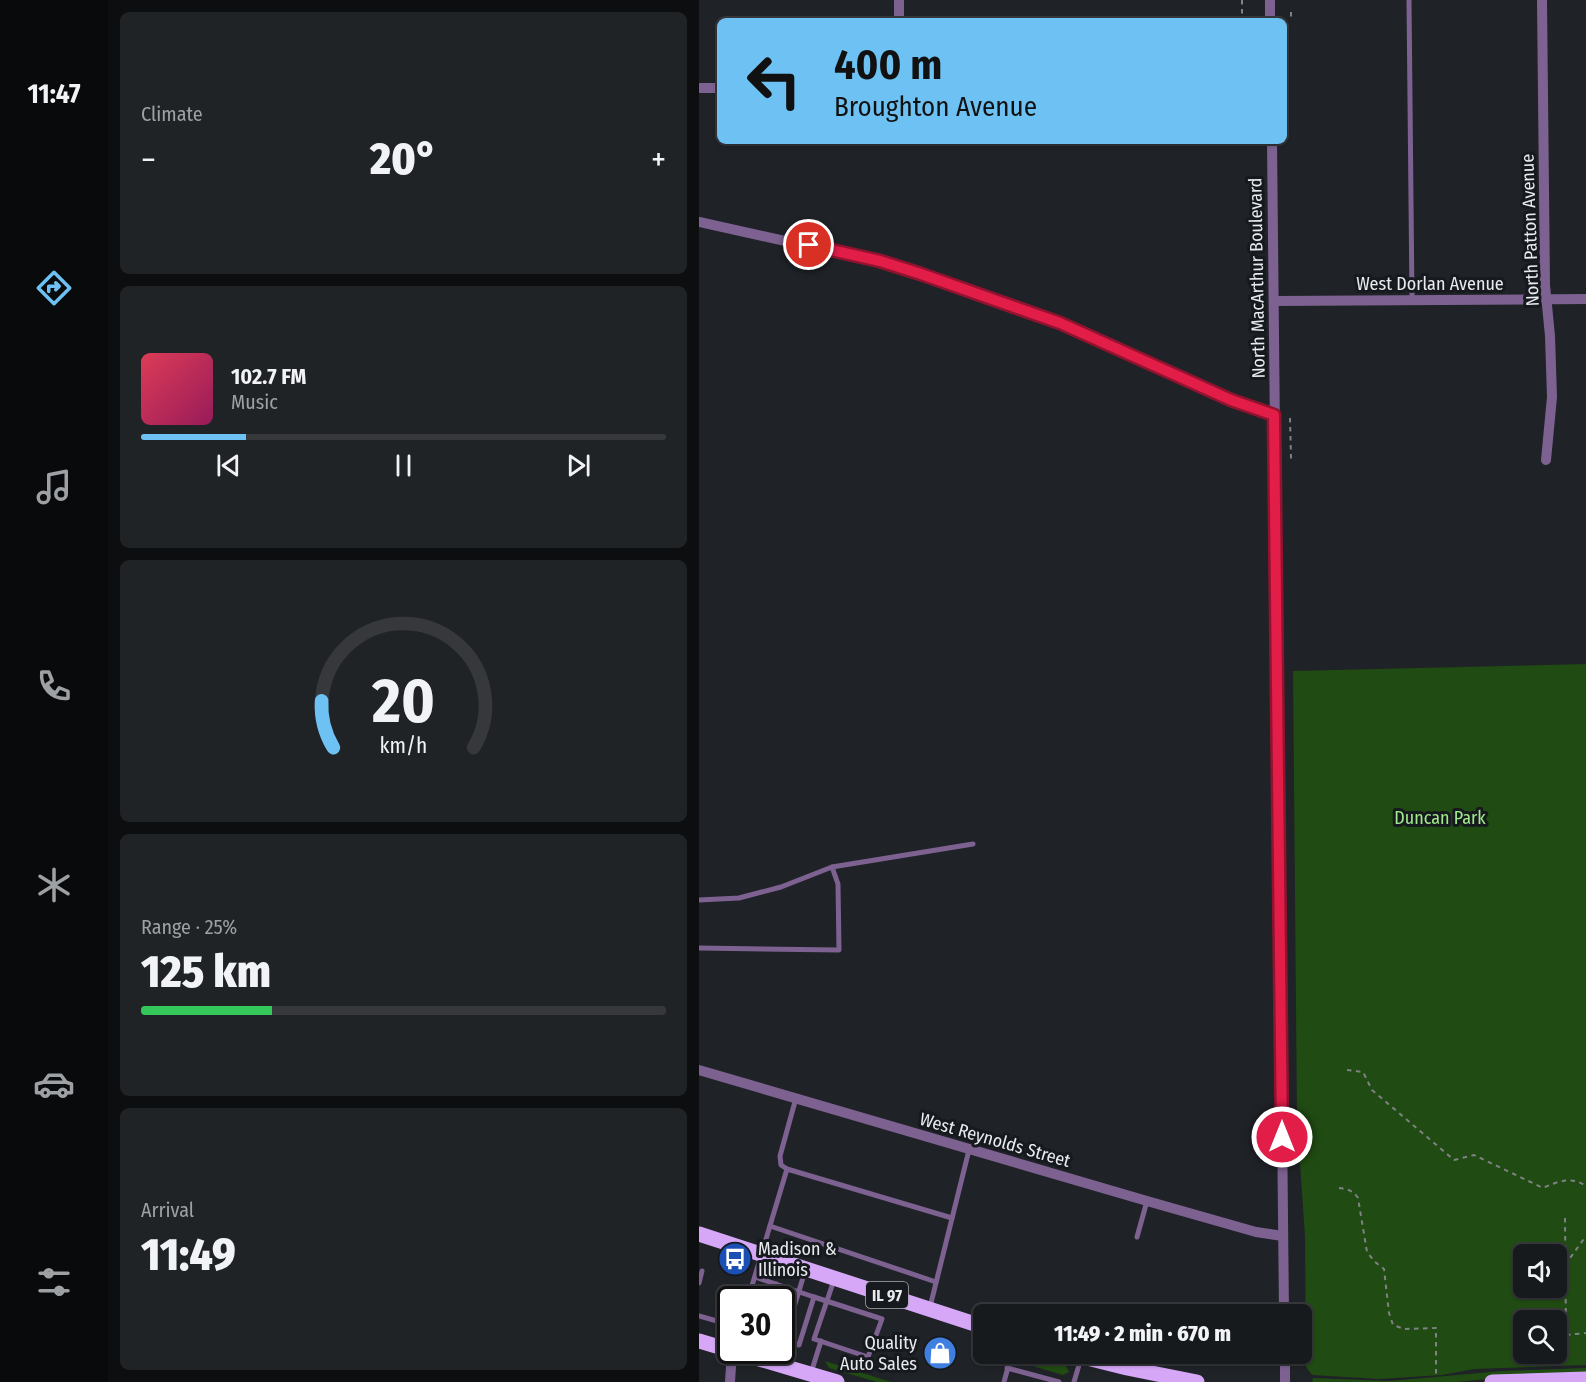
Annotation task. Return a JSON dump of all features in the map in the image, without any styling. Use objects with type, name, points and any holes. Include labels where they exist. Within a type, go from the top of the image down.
[{"type":"main road","name":"IL 97","points":[[699,1234],[973,1323]]},
{"type":"main road","points":[[699,1341],[717,1346]]},
{"type":"main road","points":[[795,1361],[811,1374],[837,1382]]},
{"type":"main road","points":[[1111,1364],[1197,1382]]},
{"type":"main road","points":[[1127,1368],[1152,1382]]},
{"type":"main road","points":[[1492,1382],[1586,1379]]},
{"type":"street","points":[[899,0],[899,18]]},
{"type":"street","points":[[1270,0],[1270,18]]},
{"type":"street","name":"North Patton Avenue","points":[[1542,0],[1545,285],[1548,299],[1552,397],[1546,460]]},
{"type":"street","points":[[699,88],[717,88]]},
{"type":"street","name":"North MacArthur Boulevard","points":[[1272,144],[1284,1304]]},
{"type":"street","points":[[699,222],[880,261],[942,281],[1060,323],[1231,400],[1274,415]]},
{"type":"street","name":"West Dorlan Avenue","points":[[1273,301],[1586,299]]},
{"type":"street","name":"West Reynolds Street","points":[[699,1070],[1256,1232],[1283,1236]]},
{"type":"street","points":[[730,1382],[731,1364]]},
{"type":"street","points":[[1285,1364],[1285,1382]]},
{"type":"lane","points":[[1409,0],[1412,300]]},
{"type":"lane","points":[[699,900],[739,898],[781,887],[832,867],[973,844]]},
{"type":"lane","points":[[699,948],[839,950],[838,884],[832,867]]},
{"type":"lane","points":[[796,1098],[780,1156],[781,1165],[952,1218]]},
{"type":"lane","points":[[929,1309],[969,1150]]},
{"type":"lane","points":[[752,1286],[787,1168]]},
{"type":"lane","points":[[1137,1237],[1147,1201]]},
{"type":"lane","points":[[770,1226],[936,1282]]},
{"type":"lane","points":[[795,1304],[806,1269]]},
{"type":"lane","points":[[699,1282],[702,1271]]},
{"type":"lane","points":[[755,1277],[799,1291],[826,1300],[882,1319],[868,1357],[814,1339],[826,1300],[835,1278]]},
{"type":"lane","points":[[795,1346],[799,1345],[814,1296]]},
{"type":"lane","points":[[699,1316],[717,1321]]},
{"type":"lane","points":[[811,1374],[821,1341]]},
{"type":"lane","points":[[1004,1382],[1008,1364]]},
{"type":"lane","points":[[1074,1364],[1074,1382]]},
{"type":"lane","points":[[1007,1368],[1059,1382]]},
{"type":"path","points":[[1242,0],[1242,18]]},
{"type":"path","points":[[1291,12],[1291,18]]},
{"type":"path","points":[[1290,418],[1291,459]]},
{"type":"path","points":[[1347,1070],[1363,1072],[1372,1090],[1454,1160],[1473,1155],[1543,1188],[1567,1179],[1586,1186]]},
{"type":"path","points":[[1339,1188],[1349,1190],[1358,1198],[1367,1252],[1384,1269],[1389,1313],[1393,1325],[1404,1329],[1436,1328],[1436,1377]]},
{"type":"path","points":[[1565,1218],[1565,1244]]},
{"type":"path","points":[[1567,1263],[1586,1236]]},
{"type":"path","points":[[1565,1298],[1566,1335],[1586,1333]]},
{"type":"green space","name":"Duncan Park","points":[[1586,664],[1586,1365],[1474,1369],[1442,1375],[1379,1379],[1312,1375],[1306,1367],[1306,1364],[1312,1364],[1312,1304],[1306,1304],[1305,1237],[1297,1119],[1293,671]]},
{"type":"green space","points":[[825,1361],[891,1382],[877,1382],[829,1368]]},
{"type":"green space","points":[[1026,1364],[1065,1364],[1069,1372],[1063,1375]]},
{"type":"green space","points":[[1586,1368],[1586,1374],[1521,1376],[1456,1382],[1312,1382],[1313,1378],[1389,1381],[1502,1371]]},
{"type":"place","name":"Madison & Illinois","points":[[735,1259]]},
{"type":"place","name":"Quality Auto Sales","points":[[940,1353]]},
{"type":"route","points":[[809,245],[880,261],[1060,323],[1231,400],[1274,415],[1282,1137]]}]
